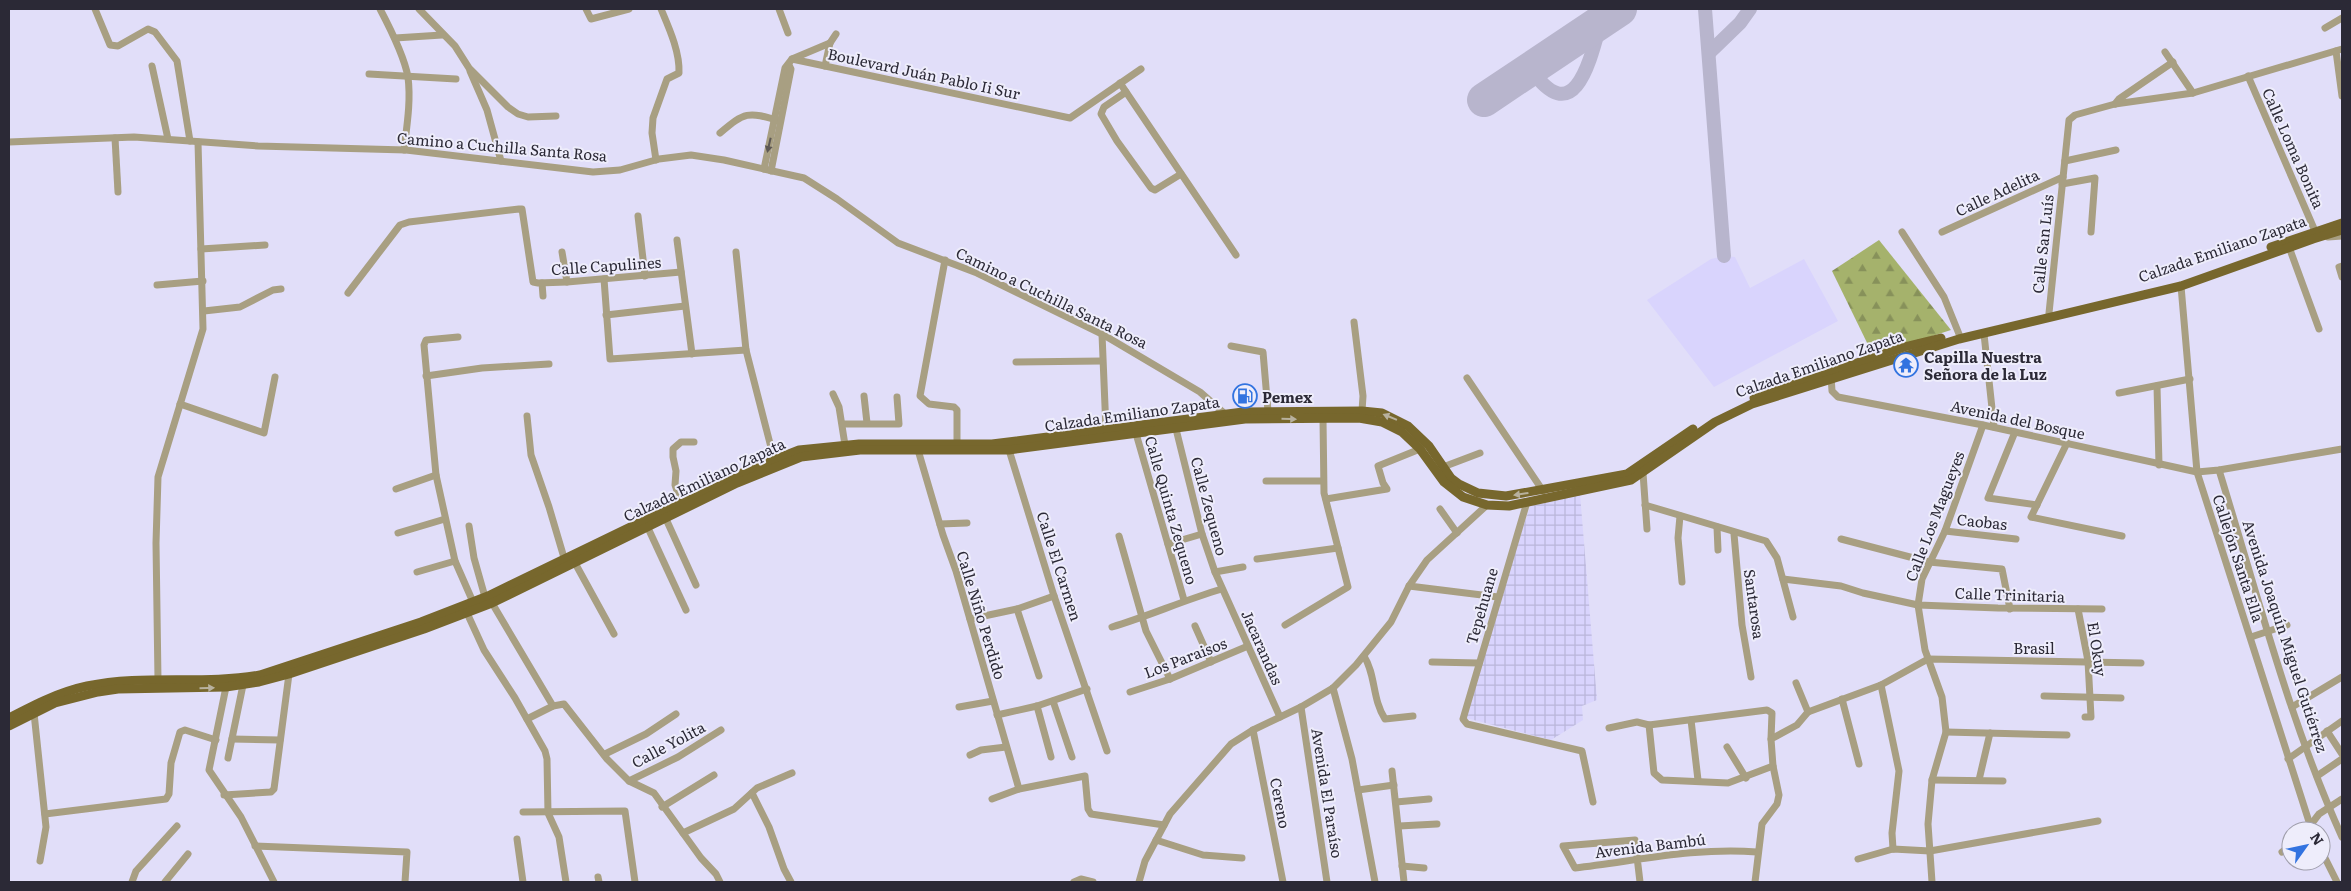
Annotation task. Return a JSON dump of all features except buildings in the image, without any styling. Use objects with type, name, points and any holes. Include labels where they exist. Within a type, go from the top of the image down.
[{"type":"main road","name":"Calzada Emiliano Zapata","points":[[422,626],[473,602],[488,600],[575,563],[737,483],[801,457],[838,451],[1009,450],[1225,414],[1268,410],[1362,411],[1382,414],[1408,426],[1429,446],[1443,467],[1459,484],[1478,493],[1506,496],[1543,491],[1628,474],[1694,428],[1735,405],[1906,354],[1984,334],[2049,313],[2181,286],[2289,247],[2342,223]]},
{"type":"main road","name":"Calzada Emiliano Zapata","points":[[422,626],[466,613],[565,560],[680,503],[774,459],[799,450],[845,445],[1025,442],[1106,430],[1176,429],[1245,419],[1359,418],[1382,422],[1402,432],[1420,449],[1444,482],[1463,497],[1487,505],[1509,506],[1631,480],[1697,433],[1738,410],[1904,348],[2160,289],[2314,235],[2342,230]]},
{"type":"main road","points":[[1475,502],[1474,496],[1478,493]]},
{"type":"main road","points":[[9,726],[55,704],[98,692],[260,675],[422,626]]},
{"type":"main road","points":[[9,718],[68,690],[111,682],[158,680],[178,684],[226,687],[243,685],[289,674],[399,633]]},
{"type":"street","points":[[95,9],[110,45],[118,46],[148,29],[155,32],[177,61],[190,141]]},
{"type":"street","points":[[380,9],[395,38],[408,75],[409,110],[404,150]]},
{"type":"street","points":[[419,9],[442,35],[455,46],[469,68],[487,110],[501,161]]},
{"type":"street","points":[[586,9],[591,18],[629,9]]},
{"type":"street","points":[[656,160],[652,133],[653,118],[667,79],[679,73],[680,66],[661,9]]},
{"type":"street","points":[[779,9],[788,33]]},
{"type":"street","points":[[2325,28],[2342,18]]},
{"type":"street","points":[[825,66],[830,43],[836,34]]},
{"type":"street","points":[[395,38],[442,35]]},
{"type":"street","points":[[768,170],[791,62],[830,43]]},
{"type":"street","points":[[2116,104],[2193,93],[2339,50],[2342,96]]},
{"type":"street","points":[[2165,52],[2193,93]]},
{"type":"street","name":"Boulevard Juán Pablo Ii Sur","points":[[791,62],[825,66],[1070,118],[1141,68]]},
{"type":"street","points":[[2116,104],[2119,99],[2173,62]]},
{"type":"street","points":[[152,66],[168,138]]},
{"type":"street","points":[[469,68],[518,114],[528,117],[556,116]]},
{"type":"street","points":[[368,74],[456,79]]},
{"type":"street","name":"Calle Loma Bonita","points":[[2248,76],[2314,235]]},
{"type":"street","points":[[1120,83],[1236,255]]},
{"type":"street","points":[[1126,92],[1104,107],[1101,114],[1141,175],[1155,190],[1181,174]]},
{"type":"street","name":"Calle San Luís","points":[[2049,313],[2070,120],[2075,115],[2116,104]]},
{"type":"street","points":[[720,133],[741,116],[747,114],[779,121]]},
{"type":"street","points":[[115,138],[118,192]]},
{"type":"street","name":"Camino a Cuchilla Santa Rosa","points":[[9,142],[168,138],[198,142],[404,150],[593,172],[620,170],[656,160],[691,155],[804,178],[898,243],[977,273],[1102,334],[1200,392],[1225,414]]},
{"type":"street","points":[[158,680],[156,543],[158,477],[203,329],[198,142]]},
{"type":"street","points":[[2065,161],[2116,150]]},
{"type":"street","name":"Calle Adelita","points":[[1942,232],[2063,180],[2095,178],[2090,232]]},
{"type":"street","name":"Calle Capulines","points":[[348,293],[400,225],[409,222],[522,209],[533,282],[567,282],[680,272]]},
{"type":"street","points":[[638,216],[645,276]]},
{"type":"street","points":[[1902,232],[1944,296],[1959,334]]},
{"type":"street","points":[[2314,235],[2342,236]]},
{"type":"street","points":[[677,240],[692,354]]},
{"type":"street","points":[[202,248],[265,245]]},
{"type":"street","points":[[2289,247],[2318,329]]},
{"type":"street","points":[[562,252],[567,282]]},
{"type":"street","points":[[736,252],[746,350],[774,459]]},
{"type":"street","points":[[945,260],[920,396],[929,404],[954,407],[957,410],[957,444]]},
{"type":"street","points":[[2342,266],[2339,267],[2342,277]]},
{"type":"street","points":[[604,279],[610,359],[746,350]]},
{"type":"street","points":[[157,285],[203,281]]},
{"type":"street","points":[[542,283],[543,296]]},
{"type":"street","name":"Callejón Santa Ella","points":[[2181,286],[2196,472],[2251,637],[2307,821]]},
{"type":"street","points":[[204,311],[240,307],[273,290],[281,289]]},
{"type":"street","points":[[606,315],[685,306]]},
{"type":"street","points":[[1354,322],[1363,396],[1362,411]]},
{"type":"street","points":[[1102,334],[1106,430]]},
{"type":"street","points":[[1984,334],[1994,427]]},
{"type":"street","points":[[458,337],[424,341],[436,474],[455,561],[473,602]]},
{"type":"street","points":[[1231,346],[1263,352],[1268,410]]},
{"type":"street","points":[[1016,362],[1102,361]]},
{"type":"street","points":[[426,376],[482,368],[549,364]]},
{"type":"street","name":"Avenida del Bosque","points":[[1831,376],[1832,390],[1838,396],[1994,427],[2196,472],[2219,470],[2342,449]]},
{"type":"street","points":[[180,404],[264,433],[275,378]]},
{"type":"street","points":[[1467,378],[1543,491]]},
{"type":"street","points":[[2119,393],[2190,379]]},
{"type":"street","points":[[2157,386],[2159,465]]},
{"type":"street","points":[[834,394],[843,424],[845,445]]},
{"type":"street","points":[[864,396],[867,423]]},
{"type":"street","points":[[843,424],[899,424],[896,398]]},
{"type":"street","points":[[527,416],[531,456],[565,560]]},
{"type":"street","points":[[1285,626],[1348,587],[1323,481],[1323,419]]},
{"type":"street","name":"Calle Los Magueyes","points":[[1932,882],[1928,824],[1932,780],[1946,732],[1942,697],[1928,659],[1918,605],[1922,579],[1945,531],[1983,425]]},
{"type":"street","name":"Calle Zequeno","points":[[1176,429],[1202,534],[1222,589]]},
{"type":"street","name":"Calle Quinta Zequeno","points":[[1135,430],[1184,600]]},
{"type":"street","points":[[2015,432],[1988,498],[2037,505]]},
{"type":"street","points":[[680,503],[675,485],[676,471],[672,457],[673,449],[681,442],[694,442]]},
{"type":"street","points":[[2067,443],[2031,517],[2122,536]]},
{"type":"street","points":[[1326,499],[1387,489],[1383,483],[1378,466],[1420,449]]},
{"type":"street","name":"Calle Niño Perdido","points":[[918,450],[970,619],[1019,789]]},
{"type":"street","name":"Calle El Carmen","points":[[1009,450],[1054,596],[1107,751]]},
{"type":"street","points":[[1443,467],[1480,453]]},
{"type":"street","name":"Avenida Joaquín Miguel Gutiérrez","points":[[2219,470],[2292,707],[2329,808],[2342,837]]},
{"type":"street","points":[[1643,473],[1647,529]]},
{"type":"street","points":[[396,489],[436,474]]},
{"type":"street","points":[[1266,481],[1323,481]]},
{"type":"street","name":"Tepehuane","points":[[1527,502],[1463,718],[1466,724],[1582,751],[1593,802]]},
{"type":"street","points":[[1139,882],[1145,861],[1170,814],[1231,744],[1253,730],[1301,708],[1333,688],[1364,656],[1392,622],[1409,586],[1427,560],[1487,505]]},
{"type":"street","points":[[1645,505],[1734,534],[1766,542],[1776,558],[1784,579],[1793,617]]},
{"type":"street","points":[[1440,509],[1457,533]]},
{"type":"street","points":[[1680,516],[1678,538],[1682,582]]},
{"type":"street","points":[[398,533],[445,519]]},
{"type":"street","points":[[666,519],[696,585]]},
{"type":"street","points":[[940,524],[967,523]]},
{"type":"street","points":[[469,526],[474,558],[488,600],[553,706]]},
{"type":"street","points":[[1717,527],[1718,550]]},
{"type":"street","points":[[648,528],[686,610]]},
{"type":"street","name":"Caobas","points":[[1945,531],[2016,538]]},
{"type":"street","points":[[1168,544],[1202,534]]},
{"type":"street","name":"Santarosa","points":[[1734,534],[1742,626],[1752,677]]},
{"type":"street","points":[[1119,536],[1146,631],[1170,679]]},
{"type":"street","points":[[1841,539],[1929,562],[2002,569],[2010,609]]},
{"type":"street","points":[[1257,559],[1338,548]]},
{"type":"street","points":[[417,572],[455,561]]},
{"type":"street","points":[[575,563],[614,634]]},
{"type":"street","points":[[1215,572],[1243,567]]},
{"type":"street","name":"Calle Trinitaria","points":[[1784,579],[1841,586],[1862,593],[1918,605],[2010,609],[2102,609]]},
{"type":"street","points":[[1409,586],[1498,597]]},
{"type":"street","points":[[1112,627],[1142,618],[1184,600],[1222,589]]},
{"type":"street","name":"Jacarandas","points":[[1222,589],[1280,718]]},
{"type":"street","points":[[970,619],[1017,609],[1054,596]]},
{"type":"street","points":[[1017,609],[1039,676]]},
{"type":"street","name":"El Okuy","points":[[2078,609],[2088,661],[2091,717],[2085,717]]},
{"type":"street","points":[[466,613],[484,650],[527,719],[547,759],[549,820],[559,837],[566,882]]},
{"type":"street","points":[[2251,637],[2269,633],[2286,625]]},
{"type":"street","points":[[1195,626],[1211,662]]},
{"type":"street","name":"Los Paraisos","points":[[1130,692],[1170,679],[1248,646]]},
{"type":"street","points":[[1364,656],[1371,669],[1372,688],[1384,719],[1413,716]]},
{"type":"street","points":[[1771,739],[1796,725],[1808,712],[1881,686],[1928,659]]},
{"type":"street","name":"Brasil","points":[[1928,659],[2140,663]]},
{"type":"street","points":[[1432,662],[1479,663]]},
{"type":"street","points":[[224,795],[271,792],[274,789],[289,674]]},
{"type":"street","points":[[2292,707],[2342,677]]},
{"type":"street","points":[[1796,683],[1808,712]]},
{"type":"street","points":[[228,758],[243,685]]},
{"type":"street","points":[[1881,686],[1899,771],[1893,849]]},
{"type":"street","points":[[226,687],[209,770],[224,795],[241,817],[274,882]]},
{"type":"street","points":[[1333,688],[1352,759],[1375,882]]},
{"type":"street","points":[[997,715],[1037,706],[1087,689]]},
{"type":"street","points":[[2044,696],[2121,698]]},
{"type":"street","points":[[1842,699],[1859,764]]},
{"type":"street","points":[[959,707],[993,701]]},
{"type":"street","points":[[1053,701],[1072,757]]},
{"type":"street","points":[[527,719],[553,706],[564,704],[628,781],[654,793],[662,807],[700,858],[716,874],[720,882]]},
{"type":"street","points":[[1037,706],[1051,757]]},
{"type":"street","name":"Avenida El Paraíso","points":[[1301,708],[1328,882]]},
{"type":"street","points":[[1608,728],[1637,722],[1649,725],[1770,711],[1772,713],[1771,739],[1779,795],[1777,804],[1762,824],[1755,882]]},
{"type":"street","points":[[34,713],[45,814],[45,844],[40,862]]},
{"type":"street","points":[[605,754],[646,734],[676,714]]},
{"type":"street","points":[[1691,720],[1698,780]]},
{"type":"street","points":[[2288,759],[2342,721]]},
{"type":"street","points":[[1649,725],[1654,773],[1662,780],[1698,780],[1728,783],[1746,778],[1774,766]]},
{"type":"street","points":[[45,814],[166,799],[169,794],[171,763],[180,732],[185,730],[216,740]]},
{"type":"street","name":"Calle Yolita","points":[[628,781],[649,769],[678,757],[721,730]]},
{"type":"street","name":"Cereno","points":[[1253,730],[1283,882]]},
{"type":"street","points":[[1946,732],[2067,735]]},
{"type":"street","points":[[2327,732],[2342,754]]},
{"type":"street","points":[[1979,780],[1990,733]]},
{"type":"street","points":[[232,739],[280,740]]},
{"type":"street","points":[[970,755],[982,750],[1006,747]]},
{"type":"street","points":[[1726,747],[1746,778]]},
{"type":"street","points":[[2317,776],[2342,759]]},
{"type":"street","points":[[1392,771],[1404,882]]},
{"type":"street","points":[[683,833],[734,809],[758,788],[792,773]]},
{"type":"street","points":[[662,807],[714,774]]},
{"type":"street","points":[[992,799],[1019,789],[1084,776],[1088,809],[1091,814],[1164,826]]},
{"type":"street","points":[[1932,780],[2003,781]]},
{"type":"street","points":[[1358,790],[1394,785]]},
{"type":"street","points":[[752,793],[769,827],[791,882]]},
{"type":"street","points":[[2314,821],[2319,814],[2342,799]]},
{"type":"street","points":[[1396,802],[1429,800]]},
{"type":"street","points":[[523,812],[625,811],[635,882]]},
{"type":"street","points":[[1858,859],[1882,854],[1893,849],[1930,851],[2098,821]]},
{"type":"street","points":[[1399,826],[1437,824]]},
{"type":"street","points":[[132,882],[136,871],[178,826]]},
{"type":"street","points":[[517,839],[523,882]]},
{"type":"street","name":"Avenida Bambú","points":[[1639,861],[1634,839],[1564,844],[1563,848],[1575,868],[1639,861],[1676,853],[1758,852]]},
{"type":"street","points":[[1156,840],[1203,855],[1242,858]]},
{"type":"street","points":[[255,846],[407,852],[405,882]]},
{"type":"street","points":[[165,882],[188,854]]},
{"type":"street","points":[[1639,861],[1640,882]]},
{"type":"street","points":[[1402,866],[1424,868]]},
{"type":"street","points":[[2331,870],[2337,882]]},
{"type":"street","points":[[1074,882],[1081,878],[1093,882]]},
{"type":"shaded area","points":[[1724,256],[1735,257],[1750,288],[1804,259],[1838,321],[1714,387],[1647,300],[1711,259]]},
{"type":"shaded area","points":[[1580,494],[1597,700],[1582,706],[1583,720],[1551,740],[1466,718],[1499,598],[1531,504]]},
{"type":"green space","points":[[1879,240],[1951,330],[1873,355],[1832,271]]},
{"type":"taxiway","points":[[1705,9],[1724,256]]},
{"type":"taxiway","points":[[1710,52],[1740,23],[1750,9]]},
{"type":"taxiway","points":[[1531,69],[1546,87],[1559,94],[1570,91],[1579,82],[1586,69],[1601,21]]},
{"type":"runway","points":[[1484,100],[1620,9]]},
{"type":"place","name":"Capilla Nuestra Señora de la Luz","points":[[1906,365]]},
{"type":"place","name":"Pemex","points":[[1245,396]]}]
